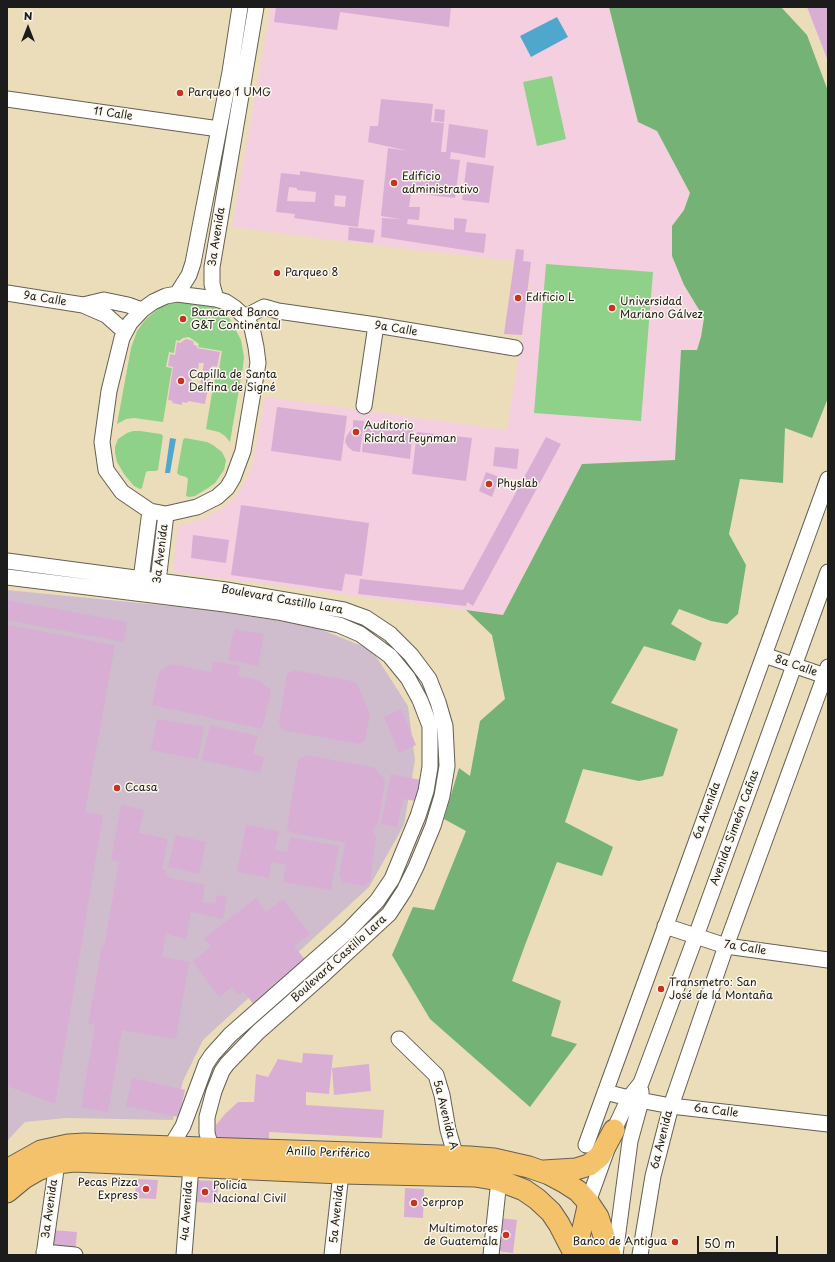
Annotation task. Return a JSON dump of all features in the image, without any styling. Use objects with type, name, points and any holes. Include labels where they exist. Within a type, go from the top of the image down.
[{"type":"highway","points":[[541,1172],[576,1169],[585,1166],[597,1159],[598,1140]]},
{"type":"highway","name":"Anillo Periférico","points":[[7,1170],[41,1151],[68,1145],[85,1144],[211,1147],[341,1154],[494,1159],[529,1167],[549,1174],[572,1186],[595,1211],[601,1222],[611,1254]]},
{"type":"highway","name":"Anillo Periférico","points":[[7,1192],[33,1172],[57,1162],[86,1160],[341,1173],[464,1176],[499,1180],[524,1190],[551,1212],[576,1255]]},
{"type":"main road","points":[[588,1202],[576,1255],[596,1249],[604,1250],[611,1254]]},
{"type":"street","name":"3a Avenida","points":[[140,586],[150,511],[122,492],[106,470],[102,439],[109,391],[122,338],[130,323],[142,310],[153,302],[166,296],[177,294],[193,263],[219,129],[236,7]]},
{"type":"street","name":"3a Avenida","points":[[216,299],[212,284],[212,267],[256,7]]},
{"type":"street","name":"11 Calle","points":[[7,99],[219,129]]},
{"type":"street","name":"9a Calle","points":[[7,293],[83,304],[106,315],[125,332]]},
{"type":"street","points":[[177,294],[216,299],[226,302],[235,308],[247,320]]},
{"type":"street","name":"9a Calle","points":[[83,304],[104,300],[142,310]]},
{"type":"street","name":"9a Calle","points":[[247,320],[278,311],[376,325],[515,348]]},
{"type":"street","name":"3a Avenida","points":[[157,588],[166,514],[197,507],[217,497],[228,488],[233,478],[242,451],[258,364],[256,347],[247,320]]},
{"type":"street","points":[[364,406],[376,325]]},
{"type":"street","name":"6a Avenida","points":[[598,1140],[604,1092],[828,478]]},
{"type":"street","points":[[150,511],[166,514]]},
{"type":"street","name":"Boulevard Castillo Lara","points":[[7,561],[55,567],[140,586]]},
{"type":"street","points":[[53,582],[55,567]]},
{"type":"street","name":"Avenida Simeón Cañas","points":[[611,1254],[630,1141],[635,1100],[828,572]]},
{"type":"street","name":"Boulevard Castillo Lara","points":[[7,577],[53,582],[140,586],[279,605],[344,610],[366,618],[390,634],[411,655],[429,678],[436,696],[445,726],[447,766],[433,826],[416,867],[404,891],[389,914],[258,1032],[227,1064],[222,1071],[214,1091],[207,1117],[207,1133],[211,1147]]},
{"type":"street","name":"Boulevard Castillo Lara","points":[[171,1146],[183,1126],[206,1064],[212,1055],[230,1035],[348,931],[377,901],[392,879],[418,816],[426,791],[430,767],[430,726],[420,700],[408,678],[390,656],[360,634],[339,625],[279,605]]},
{"type":"street","points":[[339,625],[344,610]]},
{"type":"street","name":"8a Calle","points":[[764,655],[827,674]]},
{"type":"street","name":"6a Avenida","points":[[640,1255],[653,1176],[671,1106],[726,946],[827,674]]},
{"type":"street","points":[[431,744],[447,744]]},
{"type":"street","points":[[377,901],[389,914]]},
{"type":"street","name":"7a Calle","points":[[665,926],[726,946],[828,960]]},
{"type":"street","name":"5a Avenida A","points":[[399,1039],[436,1075],[442,1095],[448,1130],[456,1157]]},
{"type":"street","name":"6a Calle","points":[[604,1092],[635,1100],[671,1106],[828,1124]]},
{"type":"street","name":"Avenida Simeón Cañas","points":[[588,1202],[598,1140],[635,1100]]},
{"type":"street","name":"3a Avenida","points":[[44,1253],[57,1162]]},
{"type":"street","name":"4a Avenida","points":[[184,1255],[191,1166]]},
{"type":"street","name":"5a Avenida","points":[[332,1255],[341,1173]]},
{"type":"street","points":[[491,1255],[499,1180]]},
{"type":"street","points":[[44,1253],[75,1255]]},
{"type":"shaded area","name":"Universidad Mariano Gálvez","points":[[271,7],[609,7],[638,122],[657,131],[690,193],[684,210],[672,226],[672,256],[684,285],[704,318],[697,350],[681,351],[675,460],[582,464],[503,615],[173,572],[178,526],[200,520],[222,509],[238,494],[246,480],[253,462],[265,397],[507,430],[522,338],[532,263],[232,227]]},
{"type":"shaded area","points":[[7,590],[201,609],[312,626],[372,650],[408,706],[415,760],[404,825],[369,887],[203,1040],[183,1081],[173,1120],[66,1118],[25,1122],[7,1141]]},
{"type":"green space","points":[[609,7],[781,7],[807,35],[828,91],[828,398],[812,438],[785,428],[783,483],[740,479],[729,534],[746,565],[738,614],[727,624],[711,621],[679,609],[671,624],[702,643],[695,661],[644,646],[611,703],[678,729],[663,776],[639,781],[583,769],[565,822],[613,847],[602,876],[557,862],[512,981],[561,1001],[551,1036],[577,1044],[530,1107],[430,1019],[392,955],[413,907],[434,910],[466,831],[444,819],[459,768],[470,776],[480,721],[505,699],[492,635],[466,610],[503,615],[582,464],[675,460],[681,350],[697,350],[704,318],[684,285],[672,256],[672,226],[684,210],[690,193],[657,131],[638,122]]},
{"type":"green space","points":[[552,76],[566,139],[537,146],[523,82]]},
{"type":"green space","points":[[546,264],[653,272],[641,421],[534,413]]},
{"type":"green space","points":[[183,301],[210,305],[218,309],[230,319],[241,340],[244,357],[230,442],[219,432],[206,429],[216,369],[219,369],[222,351],[198,347],[199,344],[189,337],[183,338],[179,341],[176,340],[174,353],[169,352],[166,367],[172,368],[163,422],[134,418],[126,419],[117,424],[131,348],[137,331],[145,320],[159,308],[174,302]]},
{"type":"green space","points":[[133,431],[161,434],[163,436],[158,470],[146,472],[142,488],[140,489],[134,486],[124,474],[117,462],[115,453],[115,447],[118,439]]},
{"type":"green space","points":[[185,438],[207,442],[213,445],[222,452],[226,460],[224,470],[215,483],[195,496],[189,497],[186,496],[188,479],[177,473],[183,440]]},
{"type":"water","points":[[557,17],[568,37],[531,57],[520,36]]},
{"type":"water","points":[[170,438],[176,439],[170,473],[165,473]]},
{"type":"building","points":[[276,7],[451,7],[449,27],[340,12],[337,30],[274,22]]},
{"type":"building","points":[[807,7],[828,7],[828,61]]},
{"type":"building","points":[[381,99],[433,104],[431,122],[444,123],[441,152],[446,152],[449,124],[488,130],[485,158],[451,152],[450,159],[460,160],[455,198],[411,193],[409,207],[420,207],[419,220],[408,219],[407,224],[454,230],[454,218],[467,219],[465,232],[486,234],[484,253],[381,237],[382,218],[400,219],[381,216],[388,148],[409,151],[368,142],[370,126],[378,126]]},
{"type":"building","points":[[435,109],[445,110],[444,122],[434,121]]},
{"type":"building","points":[[467,162],[494,166],[489,203],[462,200]]},
{"type":"building","points":[[300,171],[364,180],[358,227],[294,218],[295,214],[276,212],[281,173],[300,175]],"holes":[[[289,187],[297,188],[297,190],[316,192],[315,202],[287,201]],[[335,195],[346,196],[345,207],[334,206]]]},
{"type":"building","points":[[349,227],[375,230],[373,243],[348,240]]},
{"type":"building","name":"Edificio L","points":[[516,249],[524,250],[523,261],[531,262],[522,335],[504,334]]},
{"type":"building","name":"Capilla de Santa Delfina de Signé","points":[[186,339],[193,341],[197,348],[220,352],[217,367],[212,366],[205,404],[188,401],[187,403],[182,402],[182,405],[172,403],[173,401],[168,400],[173,367],[168,366],[170,354],[175,355],[177,342],[180,343]],"holes":[[[199,363],[204,363],[199,392],[190,390],[193,370],[198,371]]]},
{"type":"building","points":[[277,407],[347,416],[341,461],[271,451]]},
{"type":"building","name":"Auditorio Richard Feynman","points":[[353,420],[364,421],[360,452],[353,451],[345,442],[346,437],[353,427]]},
{"type":"building","points":[[365,422],[413,428],[410,459],[362,452]]},
{"type":"building","points":[[417,432],[472,438],[466,481],[412,474]]},
{"type":"building","points":[[546,437],[561,444],[473,606],[467,602],[466,606],[358,594],[360,579],[463,590]]},
{"type":"building","points":[[495,447],[519,449],[517,469],[493,466]]},
{"type":"building","name":"Physlab","points":[[486,472],[499,477],[492,497],[479,491]]},
{"type":"building","points":[[241,505],[369,523],[362,576],[345,574],[342,591],[231,575]]},
{"type":"building","points":[[193,535],[229,540],[226,563],[191,558]]},
{"type":"building","points":[[7,600],[127,622],[124,642],[7,620]]},
{"type":"building","points":[[7,625],[115,645],[85,812],[103,815],[55,1104],[7,1086]]},
{"type":"building","points":[[234,629],[264,634],[258,666],[228,660]]},
{"type":"building","points":[[213,661],[240,666],[238,676],[259,680],[271,691],[262,729],[152,705],[159,672],[171,664],[211,672]]},
{"type":"building","points":[[295,670],[356,682],[370,714],[365,741],[359,744],[282,730],[279,721],[287,674]]},
{"type":"building","points":[[401,709],[416,745],[399,753],[384,717]]},
{"type":"building","points":[[157,719],[204,727],[198,759],[151,750]]},
{"type":"building","points":[[210,725],[258,736],[253,754],[264,757],[260,773],[202,760]]},
{"type":"building","points":[[307,755],[375,768],[385,780],[378,824],[374,828],[373,832],[376,837],[370,881],[364,886],[343,882],[339,876],[345,845],[343,842],[291,833],[287,828],[298,760]]},
{"type":"building","points":[[391,774],[421,780],[416,801],[403,799],[397,827],[381,824]]},
{"type":"building","points":[[121,805],[144,810],[139,833],[168,839],[162,869],[167,872],[166,877],[205,885],[202,902],[215,904],[217,895],[227,897],[223,919],[191,912],[186,939],[166,934],[162,957],[189,962],[176,1039],[122,1030],[108,1112],[81,1107],[95,1025],[88,1024],[102,945],[104,947],[119,862],[111,860]]},
{"type":"building","points":[[246,825],[279,831],[275,850],[287,852],[290,837],[339,846],[331,890],[283,882],[286,865],[271,862],[269,878],[237,872]]},
{"type":"building","points":[[176,835],[206,842],[199,874],[168,867]]},
{"type":"building","points":[[256,898],[266,912],[283,899],[310,934],[294,946],[307,962],[254,1005],[243,991],[238,995],[232,987],[219,997],[193,961],[211,947],[204,938]]},
{"type":"building","points":[[303,1053],[333,1055],[329,1094],[306,1092],[306,1105],[384,1110],[382,1138],[269,1132],[269,1140],[218,1138],[215,1133],[216,1125],[225,1114],[238,1102],[254,1102],[256,1074],[268,1077],[278,1059],[302,1063]]},
{"type":"building","points":[[369,1064],[371,1091],[334,1095],[332,1068]]},
{"type":"building","points":[[132,1078],[185,1090],[179,1117],[126,1106]]},
{"type":"building","name":"Pecas Pizza Express","points":[[136,1179],[158,1180],[156,1199],[135,1198]]},
{"type":"building","name":"Policía Nacional Civil","points":[[192,1180],[218,1181],[217,1203],[191,1202]]},
{"type":"building","name":"Serprop","points":[[405,1188],[424,1189],[423,1218],[404,1217]]},
{"type":"building","name":"Multimotores de Guatemala","points":[[499,1218],[517,1220],[513,1253],[496,1251]]},
{"type":"building","points":[[51,1230],[77,1232],[75,1253],[48,1251]]},
{"type":"place","name":"Parqueo 1 UMG","points":[[180,93]]},
{"type":"place","name":"Edificio administrativo","points":[[394,183]]},
{"type":"place","name":"Parqueo 8","points":[[277,273]]},
{"type":"place","name":"Edificio L","points":[[518,298]]},
{"type":"place","name":"Universidad Mariano Gálvez","points":[[612,308]]},
{"type":"place","name":"Bancared Banco G&T Continental","points":[[183,319]]},
{"type":"place","name":"Capilla de Santa Delfina de Signé","points":[[181,381]]},
{"type":"place","name":"Auditorio Richard Feynman","points":[[356,432]]},
{"type":"place","name":"Physlab","points":[[489,484]]},
{"type":"place","name":"Ccasa","points":[[117,788]]},
{"type":"place","name":"Transmetro: San José de la Montaña","points":[[661,989]]},
{"type":"place","name":"Pecas Pizza Express","points":[[146,1189]]},
{"type":"place","name":"Policía Nacional Civil","points":[[205,1192]]},
{"type":"place","name":"Serprop","points":[[414,1203]]},
{"type":"place","name":"Multimotores de Guatemala","points":[[506,1235]]},
{"type":"place","name":"Banco de Antigua","points":[[675,1242]]}]
